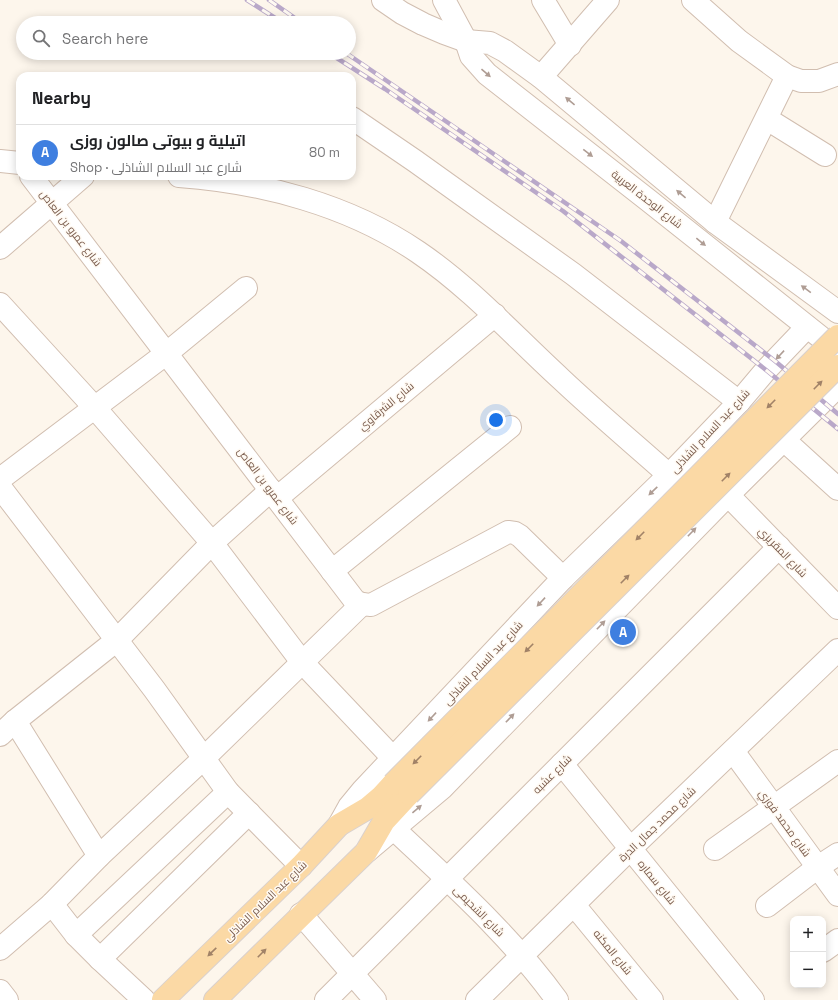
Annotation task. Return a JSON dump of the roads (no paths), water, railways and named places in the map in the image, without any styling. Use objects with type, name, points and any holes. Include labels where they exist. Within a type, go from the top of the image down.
[{"type":"main road","points":[[215,1000],[301,914],[366,852],[401,789],[838,336]]},
{"type":"main road","points":[[339,825],[368,808],[381,797],[401,789],[838,366]]},
{"type":"main road","name":"شارع عبد السلام الشاذلى","points":[[163,1000],[301,866],[339,825]]},
{"type":"street","points":[[383,0],[422,24],[444,33],[466,40],[498,46],[541,77],[715,222],[834,303]]},
{"type":"street","points":[[543,0],[570,45]]},
{"type":"street","points":[[541,77],[608,0]]},
{"type":"street","points":[[693,0],[739,41],[794,79],[819,81],[838,74]]},
{"type":"street","name":"شارع الوحدة العربية","points":[[445,1],[466,40],[471,56],[487,74],[838,351]]},
{"type":"street","points":[[715,222],[767,119],[794,79]]},
{"type":"street","points":[[767,119],[825,155]]},
{"type":"street","points":[[356,121],[573,274],[739,402]]},
{"type":"street","points":[[0,161],[16,163]]},
{"type":"street","name":"شارع عمرو بن العاص","points":[[34,180],[355,601],[362,604]]},
{"type":"street","points":[[0,248],[78,180]]},
{"type":"street","points":[[213,180],[230,182],[309,200],[347,214],[384,232],[418,252],[450,276],[494,314],[561,379],[669,475]]},
{"type":"street","points":[[648,200],[664,180]]},
{"type":"street","points":[[0,479],[167,353],[246,288]]},
{"type":"street","points":[[0,304],[95,408],[212,543],[302,662],[393,758]]},
{"type":"street","name":"شارع الشرقاوي","points":[[8,728],[117,640],[212,543],[494,314]]},
{"type":"street","name":"شارع عبد السلام الشاذلى","points":[[339,825],[362,790],[563,578],[669,475],[739,402],[766,370],[807,327]]},
{"type":"street","points":[[366,852],[442,788],[728,495],[838,386]]},
{"type":"street","points":[[332,571],[510,427]]},
{"type":"street","points":[[784,440],[838,489]]},
{"type":"street","points":[[0,487],[154,689],[228,792],[301,866]]},
{"type":"street","name":"شارع المقريزي","points":[[728,495],[838,608]]},
{"type":"street","points":[[0,949],[52,904],[99,856],[203,759],[362,604],[371,605],[508,532],[520,536],[563,578]]},
{"type":"street","name":"شارع عشبه","points":[[326,1000],[778,547]]},
{"type":"street","name":"شارع محمد جمال الدرة","points":[[476,1000],[630,849],[838,650]]},
{"type":"street","points":[[8,728],[99,856]]},
{"type":"street","name":"شارع محمد فوزي","points":[[733,750],[838,895]]},
{"type":"street","points":[[715,849],[838,761]]},
{"type":"street","name":"شارع سماره","points":[[562,764],[753,1000]]},
{"type":"street","points":[[76,935],[228,792]]},
{"type":"street","points":[[100,959],[249,813]]},
{"type":"street","name":"شارع الشحيمى","points":[[394,829],[522,956],[557,1000]]},
{"type":"street","points":[[767,906],[818,867],[838,854]]},
{"type":"street","points":[[52,904],[76,935],[144,1000]]},
{"type":"street","name":"شارع المكنه","points":[[574,905],[652,1000]]},
{"type":"street","points":[[301,914],[375,1000]]},
{"type":"street","points":[[826,949],[838,940]]},
{"type":"street","points":[[0,991],[7,1000]]},
{"type":"railway","points":[[247,0],[272,16]]},
{"type":"railway","points":[[269,0],[292,16]]},
{"type":"railway","points":[[340,60],[385,89],[563,211],[766,370],[838,429]]},
{"type":"railway","points":[[356,60],[621,241],[775,361],[838,414]]},
{"type":"place","name":"اتيلية و بيوتى صالون روزى","points":[[623,632]]}]
